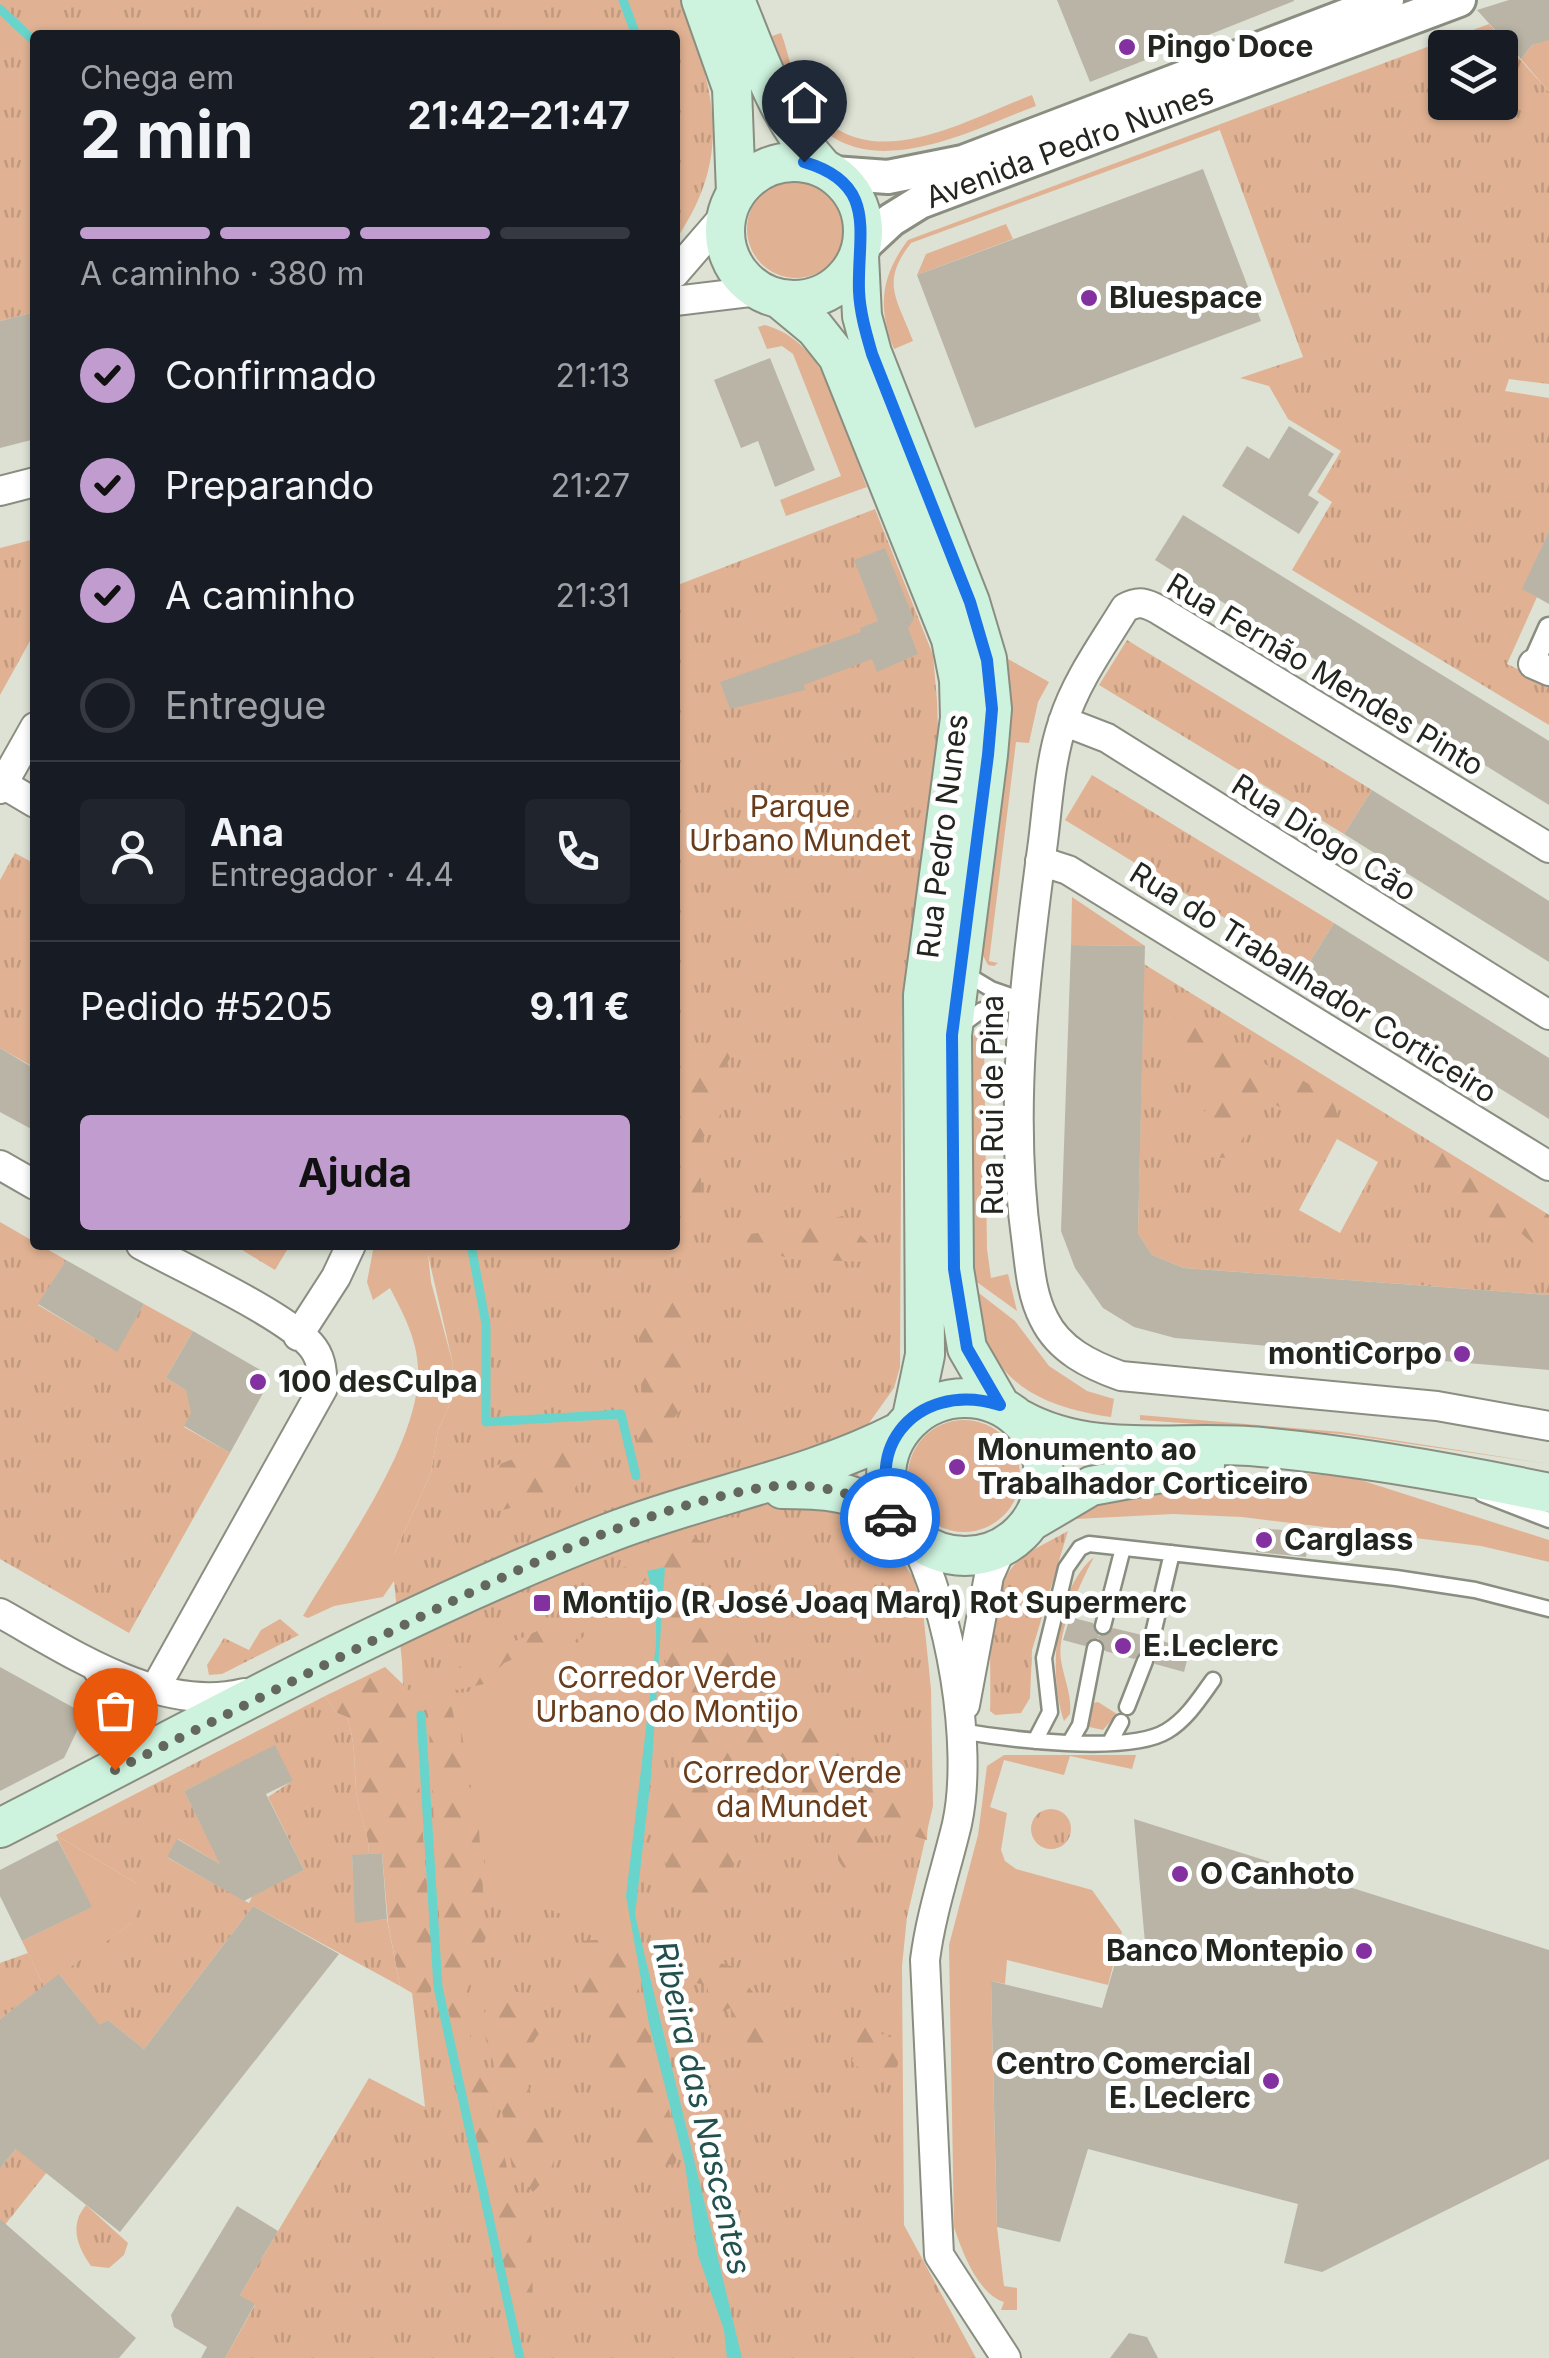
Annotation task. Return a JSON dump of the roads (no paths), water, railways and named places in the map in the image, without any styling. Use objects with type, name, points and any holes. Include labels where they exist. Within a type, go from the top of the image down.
[{"type":"main road","name":"Rua Pedro Nunes","points":[[702,0],[732,88],[731,203],[724,236],[730,258],[769,295],[816,328],[838,357],[951,639],[959,680],[960,718],[924,995],[925,1355],[905,1425]]},
{"type":"main road","name":"Rua Pedro Nunes","points":[[735,0],[776,101],[796,138],[859,206],[862,316],[872,354],[970,602],[987,660],[992,709],[988,755],[952,1035],[954,1292],[967,1348],[1010,1412]]},
{"type":"main road","points":[[731,203],[749,178],[784,162],[828,170]]},
{"type":"main road","points":[[769,295],[800,300],[836,287],[860,252]]},
{"type":"main road","points":[[0,1828],[470,1592],[608,1533],[758,1488],[859,1452],[905,1425],[931,1404],[954,1398],[1010,1412],[1046,1434],[1088,1443],[1256,1446],[1443,1471],[1549,1493]]},
{"type":"main road","points":[[1010,1412],[1034,1437],[1045,1480],[1016,1535]]},
{"type":"main road","points":[[905,1425],[889,1452],[886,1484],[894,1515],[909,1535]]},
{"type":"main road","points":[[758,1488],[855,1494],[932,1550],[980,1556],[1091,1486],[1166,1469],[1362,1461]]},
{"type":"street","name":"Avenida Pedro Nunes","points":[[828,170],[888,177],[963,162],[1387,0]]},
{"type":"street","name":"Avenida Pedro Nunes","points":[[860,252],[891,220],[920,202],[1459,0]]},
{"type":"street","points":[[680,267],[731,203]]},
{"type":"street","points":[[680,301],[769,295]]},
{"type":"street","points":[[0,491],[30,483]]},
{"type":"street","name":"Rua Fernão Mendes Pinto","points":[[1063,720],[1125,608],[1142,602],[1549,848]]},
{"type":"street","points":[[1541,667],[1549,628]]},
{"type":"street","name":"Rua Rui de Pina","points":[[1063,720],[1040,861],[1025,1001],[1020,1099],[1023,1218],[1041,1314],[1068,1350],[1090,1366],[1121,1376],[1437,1406],[1549,1426]]},
{"type":"street","name":"Rua Diogo Cão","points":[[1063,720],[1107,738],[1549,1016]]},
{"type":"street","points":[[30,736],[1,786],[30,800]]},
{"type":"street","name":"Rua do Trabalhador Corticeiro","points":[[1040,861],[1068,870],[1549,1166]]},
{"type":"street","points":[[0,1166],[30,1182]]},
{"type":"street","points":[[150,1250],[298,1336],[310,1344],[322,1364],[322,1388],[156,1686]]},
{"type":"street","points":[[298,1336],[349,1250]]},
{"type":"street","points":[[909,1535],[931,1572],[942,1610],[960,1732]]},
{"type":"street","points":[[1006,2358],[940,2255],[925,1960],[930,1921],[958,1822],[960,1732],[989,1576],[1016,1535]]},
{"type":"street","points":[[0,1613],[95,1666],[184,1696],[218,1700],[291,1682]]},
{"type":"street","points":[[95,1666],[120,1701],[123,1727],[115,1770]]},
{"type":"lane","points":[[959,965],[973,981],[1025,1001]]},
{"type":"lane","points":[[952,1035],[966,1019],[982,1010],[1025,1001]]},
{"type":"lane","points":[[1443,1471],[1491,1499],[1549,1520]]},
{"type":"lane","points":[[1035,1741],[1050,1712],[1044,1658],[1066,1568],[1080,1548],[1088,1544],[1396,1578],[1475,1590],[1549,1609]]},
{"type":"lane","points":[[1103,1626],[1123,1548]]},
{"type":"lane","points":[[1152,1638],[1172,1553]]},
{"type":"lane","points":[[1070,1742],[1080,1725],[1095,1648]]},
{"type":"lane","points":[[1127,1707],[1145,1662]]},
{"type":"lane","points":[[960,1732],[1035,1741],[1144,1740],[1166,1732],[1184,1718],[1213,1680]]},
{"type":"lane","points":[[1110,1742],[1120,1722]]},
{"type":"water","points":[[665,1567],[651,1777],[635,1915],[742,2358],[727,2358],[724,2330],[698,2255],[685,2165],[649,2024],[626,1896],[656,1644],[656,1605],[647,1571]]},
{"type":"waterway","name":"Ribeira das Nascentes","points":[[623,0],[634,30]]},
{"type":"waterway","points":[[0,9],[30,37]]},
{"type":"waterway","name":"Ribeira das Nascentes","points":[[472,1250],[486,1324],[486,1422],[621,1414],[636,1476]]},
{"type":"waterway","points":[[421,1715],[438,1987],[520,2358]]},
{"type":"place","name":"Pingo Doce","points":[[1127,47]]},
{"type":"place","name":"Bluespace","points":[[1089,298]]},
{"type":"place","name":"montiCorpo","points":[[1462,1354]]},
{"type":"place","name":"100 desCulpa","points":[[258,1382]]},
{"type":"place","name":"Monumento ao Trabalhador Corticeiro","points":[[957,1467]]},
{"type":"place","name":"Carglass","points":[[1264,1540]]},
{"type":"place","name":"Montijo (R José Joaq Marq) Rot Supermerc","points":[[542,1603]]},
{"type":"place","name":"E.Leclerc","points":[[1123,1646]]},
{"type":"place","name":"O Canhoto","points":[[1180,1874]]},
{"type":"place","name":"Banco Montepio","points":[[1364,1951]]},
{"type":"place","name":"Centro Comercial E. Leclerc","points":[[1271,2081]]},
{"type":"park label","name":"Parque Urbano Mundet","points":[[800,824]]},
{"type":"park label","name":"Corredor Verde Urbano do Montijo","points":[[667,1695]]},
{"type":"park label","name":"Corredor Verde da Mundet","points":[[792,1790]]}]
